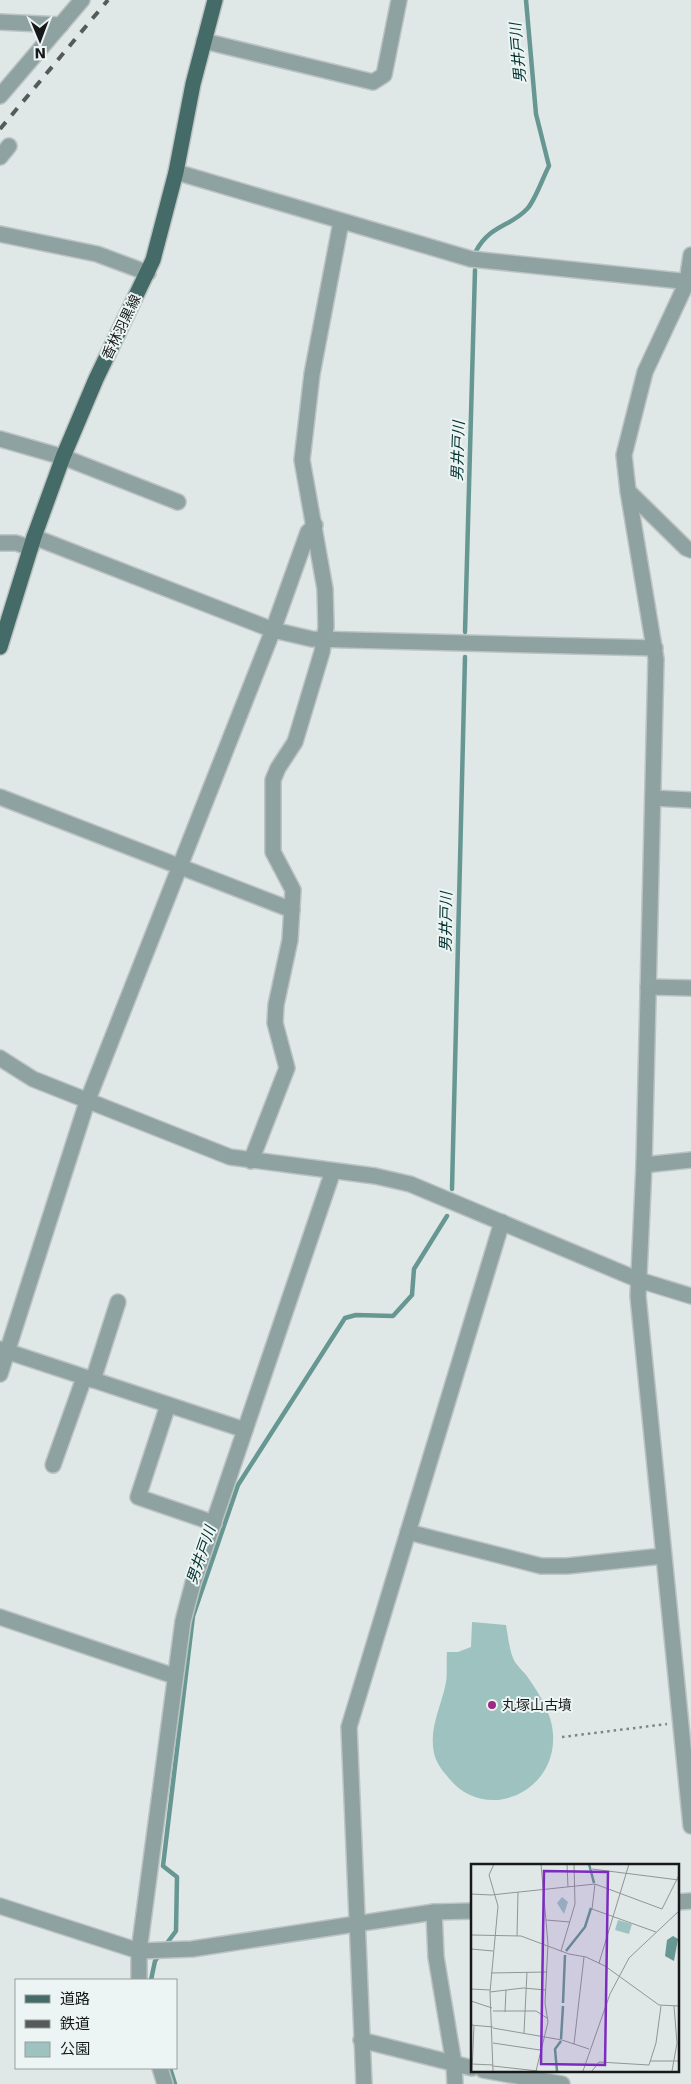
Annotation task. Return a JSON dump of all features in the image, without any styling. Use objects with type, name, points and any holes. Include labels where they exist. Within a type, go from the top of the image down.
[{"type":"main road","name":"香林羽黒線","points":[[0,647],[32,543],[63,457],[96,379],[148,273],[176,172],[193,84],[215,0]]},
{"type":"street","points":[[0,96],[81,0]]},
{"type":"street","points":[[204,41],[373,82],[384,75],[399,0]]},
{"type":"street","points":[[0,22],[61,25]]},
{"type":"street","points":[[176,172],[471,259],[689,282]]},
{"type":"street","points":[[251,1161],[287,1068],[275,1023],[276,1005],[290,940],[293,890],[273,852],[273,780],[278,768],[295,742],[324,641],[325,589],[302,460],[312,374],[342,222]]},
{"type":"street","points":[[0,234],[97,254],[148,273]]},
{"type":"street","points":[[691,255],[689,282],[645,372],[624,455],[628,491],[655,648],[644,1165],[638,1296],[691,1826]]},
{"type":"street","points":[[0,439],[63,457],[178,502]]},
{"type":"street","points":[[628,491],[686,548],[691,550]]},
{"type":"street","points":[[0,1374],[4,1350],[88,1102],[273,630],[308,532],[315,525]]},
{"type":"street","points":[[0,543],[32,543],[273,630],[324,641],[655,648]]},
{"type":"street","points":[[0,798],[292,910]]},
{"type":"street","points":[[653,798],[691,800]]},
{"type":"street","points":[[648,987],[691,988]]},
{"type":"street","points":[[0,1058],[33,1079],[223,1154],[251,1161],[402,1182],[638,1280],[691,1296]]},
{"type":"street","points":[[644,1165],[691,1160]]},
{"type":"street","points":[[140,1979],[139,1951],[174,1676],[183,1621],[245,1430],[333,1171]]},
{"type":"street","points":[[364,2084],[350,1727],[502,1222]]},
{"type":"street","points":[[53,1465],[118,1302]]},
{"type":"street","points":[[4,1350],[245,1430]]},
{"type":"street","points":[[168,1405],[138,1496],[214,1523]]},
{"type":"street","points":[[408,1532],[540,1566],[567,1566],[664,1556]]},
{"type":"street","points":[[0,1618],[174,1676]]},
{"type":"street","points":[[678,1902],[691,1901]]},
{"type":"street","points":[[0,1906],[139,1951],[192,1949],[434,1912],[471,1911]]},
{"type":"street","points":[[434,1912],[436,1956],[454,2064],[455,2084]]},
{"type":"street","points":[[361,2040],[471,2068]]},
{"type":"street","points":[[160,2069],[165,2084]]},
{"type":"street","points":[[503,2072],[532,2075],[562,2084]]},
{"type":"path","points":[[562,1737],[681,1722]]},
{"type":"green space","name":"丸塚山古墳","points":[[472,1622],[506,1625],[513,1658],[541,1698],[548,1712],[552,1727],[551,1755],[543,1772],[531,1786],[515,1796],[498,1800],[480,1798],[462,1791],[443,1771],[434,1753],[434,1727],[446,1683],[447,1652],[458,1652],[471,1647]]},
{"type":"waterway","name":"男井戸川","points":[[476,251],[487,236],[514,220],[527,209],[536,195],[549,166],[536,114],[526,0]]},
{"type":"waterway","name":"男井戸川","points":[[465,632],[475,270]]},
{"type":"waterway","name":"男井戸川","points":[[452,1189],[465,657]]},
{"type":"waterway","name":"男井戸川","points":[[164,1947],[176,1931],[177,1877],[163,1866],[193,1616],[238,1485],[345,1318],[356,1315],[393,1316],[412,1295],[414,1269],[447,1216]]},
{"type":"waterway","name":"男井戸川","points":[[151,1979],[155,1961],[160,1954]]},
{"type":"waterway","name":"男井戸川","points":[[170,2069],[175,2084]]},
{"type":"railway","points":[[0,129],[108,0]]},
{"type":"place","name":"丸塚山古墳","points":[[492,1705]]}]
